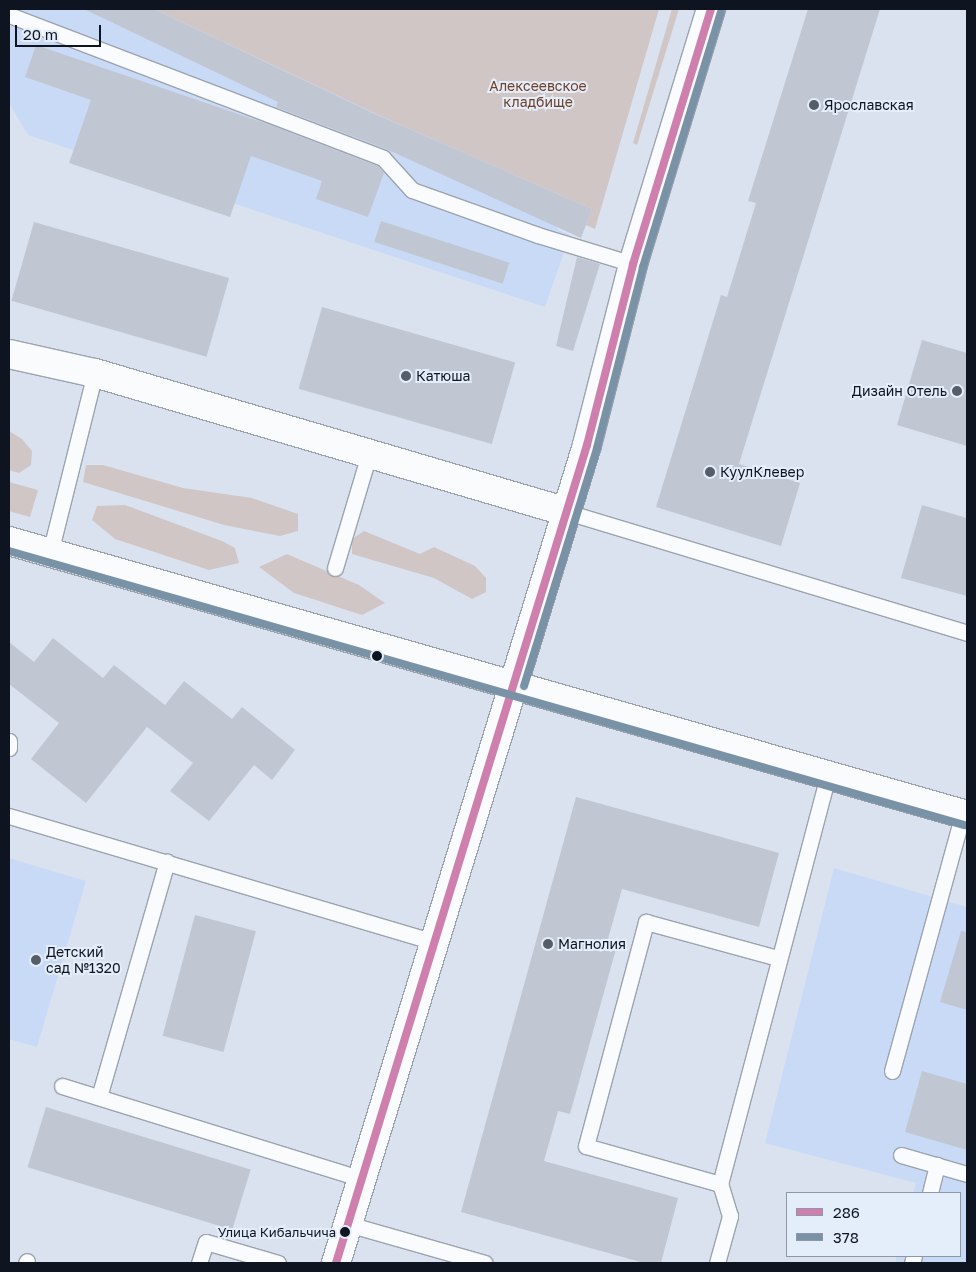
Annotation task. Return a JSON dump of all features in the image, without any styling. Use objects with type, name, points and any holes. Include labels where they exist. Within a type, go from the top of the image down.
[{"type":"street","points":[[336,1263],[567,512],[634,264],[711,9]]},
{"type":"street","points":[[9,354],[95,373],[567,512]]},
{"type":"street","points":[[9,541],[514,683],[965,814]]},
{"type":"lane","points":[[9,15],[383,158],[412,190],[538,235],[634,264]]},
{"type":"lane","points":[[50,553],[95,373]]},
{"type":"lane","points":[[335,568],[369,454]]},
{"type":"lane","points":[[567,512],[967,633]]},
{"type":"lane","points":[[9,741],[9,748]]},
{"type":"lane","points":[[717,1263],[730,1216],[720,1184],[828,774]]},
{"type":"lane","points":[[892,1071],[965,814]]},
{"type":"lane","points":[[9,816],[435,942]]},
{"type":"lane","points":[[99,1098],[167,862]]},
{"type":"lane","points":[[720,1184],[586,1146],[646,922],[778,958]]},
{"type":"lane","points":[[62,1086],[362,1179]]},
{"type":"lane","points":[[901,1155],[967,1174]]},
{"type":"lane","points":[[930,1192],[937,1165]]},
{"type":"lane","points":[[348,1224],[485,1263]]},
{"type":"lane","points":[[199,1263],[206,1242],[278,1263]]},
{"type":"shaded area","points":[[9,9],[154,9],[277,68],[592,209],[586,225],[564,217],[557,229],[570,235],[545,307],[28,135],[9,103]]},
{"type":"shaded area","name":"Детский сад №1320","points":[[9,858],[86,881],[37,1047],[9,1039]]},
{"type":"shaded area","points":[[834,868],[967,907],[967,1263],[895,1263],[897,1257],[961,1257],[961,1192],[913,1192],[916,1183],[765,1143]]},
{"type":"green space","name":"Алексеевское кладбище","points":[[154,9],[659,9],[595,229],[586,225],[592,209],[385,118]]},
{"type":"green space","points":[[672,9],[679,9],[637,145],[633,143]]},
{"type":"green space","points":[[9,431],[22,439],[32,451],[31,465],[19,473],[9,470]]},
{"type":"green space","points":[[86,465],[103,465],[183,488],[252,498],[298,514],[298,531],[280,536],[224,525],[83,482]]},
{"type":"green space","points":[[9,482],[38,490],[30,517],[9,511]]},
{"type":"green space","points":[[125,505],[222,541],[235,548],[239,563],[209,570],[115,539],[92,520],[97,506]]},
{"type":"green space","points":[[364,531],[420,554],[434,547],[475,566],[486,578],[486,592],[472,599],[434,578],[352,554],[352,539]]},
{"type":"green space","points":[[287,554],[359,585],[385,603],[362,615],[294,593],[259,567]]},
{"type":"building","points":[[84,9],[154,9],[375,114],[592,209],[581,238],[386,149],[276,107],[278,102]]},
{"type":"building","points":[[808,9],[880,9],[739,464],[800,483],[781,546],[656,507],[721,295],[727,297],[756,203],[748,201]]},
{"type":"building","points":[[36,45],[268,124],[378,166],[384,173],[368,217],[316,199],[322,181],[251,156],[230,217],[69,163],[91,100],[25,77]]},
{"type":"building","points":[[381,221],[509,263],[503,284],[374,242]]},
{"type":"building","points":[[34,222],[229,278],[207,357],[11,301]]},
{"type":"building","points":[[577,257],[600,264],[573,351],[556,346]]},
{"type":"building","name":"Катюша","points":[[322,307],[515,362],[492,444],[299,389]]},
{"type":"building","points":[[922,340],[967,353],[967,446],[897,425]]},
{"type":"building","points":[[922,505],[967,518],[967,596],[901,578]]},
{"type":"building","points":[[53,638],[103,678],[114,665],[165,705],[184,681],[232,719],[242,707],[295,750],[272,780],[254,765],[209,821],[170,791],[193,763],[147,727],[86,803],[31,759],[59,723],[9,684],[9,642],[34,662]]},
{"type":"building","points":[[576,797],[779,853],[759,927],[622,889],[608,939],[618,942],[570,1114],[558,1111],[544,1161],[678,1198],[661,1263],[644,1263],[461,1212]]},
{"type":"building","points":[[195,915],[256,931],[224,1052],[163,1036]]},
{"type":"building","points":[[961,931],[967,932],[967,1010],[940,1002]]},
{"type":"building","points":[[922,1071],[967,1084],[967,1150],[905,1132]]},
{"type":"building","points":[[46,1107],[251,1170],[232,1230],[28,1167]]},
{"type":"transit line","name":"286","points":[[336,1263],[587,445],[633,264],[711,9]]},
{"type":"transit line","name":"378","points":[[524,686],[597,448],[643,267],[721,12]]},
{"type":"transit line","name":"378","points":[[9,551],[964,825]]},
{"type":"place","name":"Ярославская","points":[[814,105]]},
{"type":"place","name":"Катюша","points":[[406,376]]},
{"type":"place","name":"Дизайн Отель","points":[[957,391]]},
{"type":"place","name":"КуулКлевер","points":[[710,472]]},
{"type":"place","name":"Магнолия","points":[[548,944]]},
{"type":"place","name":"Детский сад №1320","points":[[36,960]]},
{"type":"place","name":"Улица Кибальчича","points":[[345,1232]]}]
